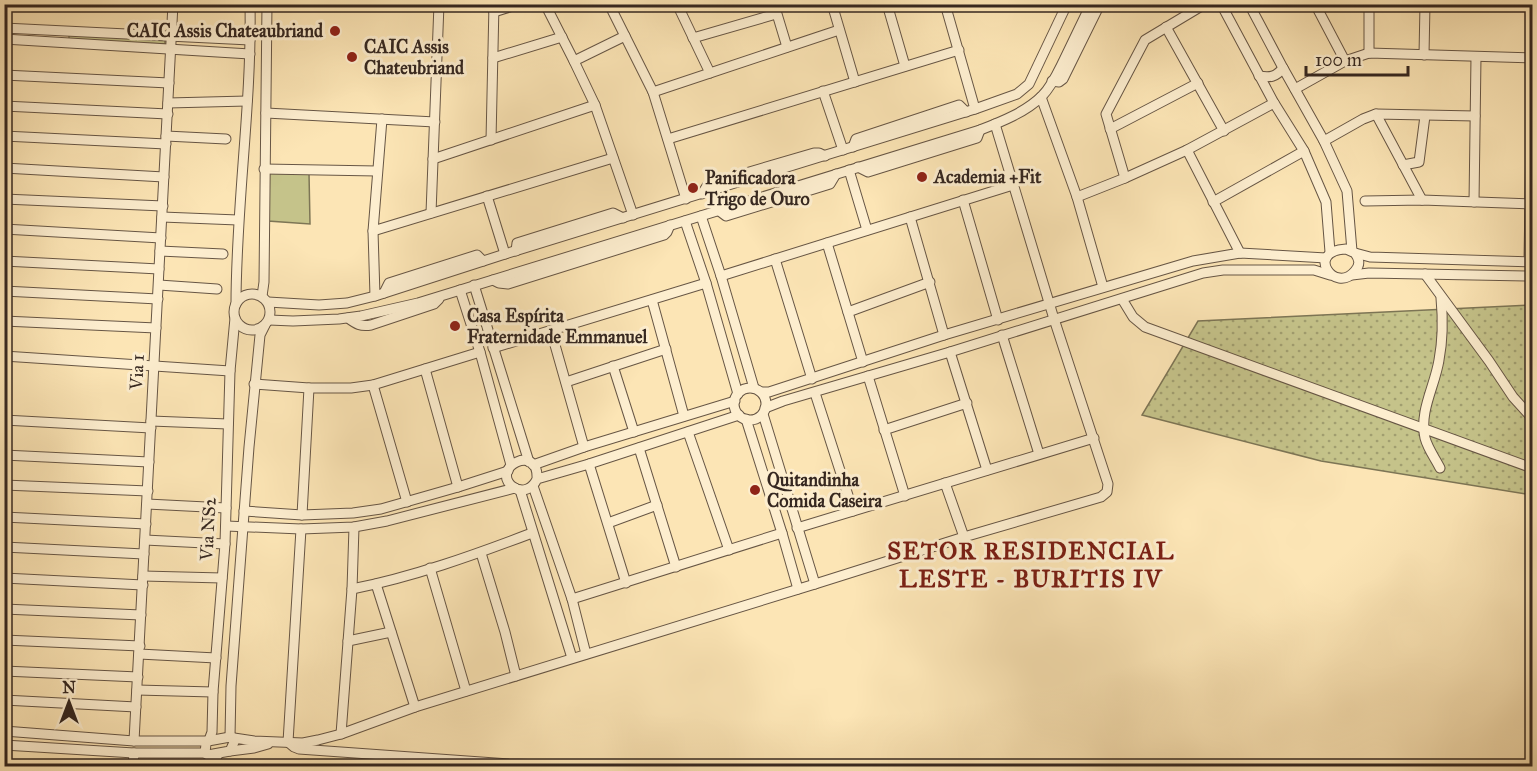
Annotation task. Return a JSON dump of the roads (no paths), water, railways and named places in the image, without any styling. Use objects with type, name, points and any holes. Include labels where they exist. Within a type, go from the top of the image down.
[{"type":"street","name":"Via 1","points":[[134,741],[173,4]]},
{"type":"street","points":[[250,4],[250,54],[234,309],[235,318],[243,328],[254,331],[267,323],[278,321],[348,318],[418,303],[980,130],[1022,111],[1041,97],[1052,81],[1090,4]]},
{"type":"street","points":[[267,4],[264,169],[264,282],[265,299],[270,308],[267,323]]},
{"type":"street","points":[[431,213],[439,4]]},
{"type":"street","points":[[491,140],[494,8],[519,4]]},
{"type":"street","points":[[545,4],[595,105],[613,158],[628,216]]},
{"type":"street","points":[[609,4],[653,92],[686,198]]},
{"type":"street","points":[[677,4],[710,73]]},
{"type":"street","points":[[832,4],[855,82]]},
{"type":"street","points":[[886,4],[905,66]]},
{"type":"street","points":[[945,4],[958,50],[970,111]]},
{"type":"street","points":[[236,304],[241,298],[255,294],[265,299],[319,305],[347,303],[380,295],[505,254],[970,111],[1017,94],[1029,84],[1067,4]]},
{"type":"street","points":[[1052,81],[1059,82],[1063,79],[1100,4]]},
{"type":"street","points":[[1125,178],[1106,114],[1145,40],[1205,4]]},
{"type":"street","points":[[1221,4],[1274,103],[1304,151],[1326,202],[1328,255],[1326,266],[1330,274]]},
{"type":"street","points":[[1249,4],[1324,141],[1347,191],[1354,252],[1359,261],[1359,266],[1352,274]]},
{"type":"street","points":[[1316,4],[1345,61]]},
{"type":"street","points":[[1369,4],[1369,53]]},
{"type":"street","points":[[1424,55],[1425,4]]},
{"type":"street","points":[[693,38],[775,9],[787,47]]},
{"type":"street","points":[[1166,27],[1224,131]]},
{"type":"street","points":[[4,28],[250,40]]},
{"type":"street","points":[[45,30],[49,36],[46,41]]},
{"type":"street","points":[[653,92],[839,30]]},
{"type":"street","points":[[63,42],[62,36],[65,32]]},
{"type":"street","points":[[574,61],[625,36]]},
{"type":"street","points":[[493,58],[562,37]]},
{"type":"street","points":[[4,39],[250,54]]},
{"type":"street","points":[[232,40],[232,53]]},
{"type":"street","points":[[668,139],[958,50]]},
{"type":"street","points":[[1294,89],[1345,61],[1369,53],[1533,58]]},
{"type":"street","points":[[1474,202],[1476,57]]},
{"type":"street","points":[[1259,76],[1274,76],[1283,68]]},
{"type":"street","points":[[244,511],[302,515],[353,513],[381,509],[458,487],[509,468],[519,460],[531,463],[684,416],[737,397],[745,389],[769,392],[944,335],[1193,261],[1240,254],[1328,255],[1340,249],[1370,256],[1531,262],[1533,71]]},
{"type":"street","points":[[4,75],[169,83]]},
{"type":"street","points":[[1110,129],[1197,83]]},
{"type":"street","points":[[823,91],[843,150]]},
{"type":"street","points":[[1041,97],[1077,197],[1103,287]]},
{"type":"street","points":[[168,103],[247,101]]},
{"type":"street","points":[[1077,197],[1186,150],[1274,103]]},
{"type":"street","points":[[4,105],[168,114]]},
{"type":"street","points":[[433,159],[595,105]]},
{"type":"street","points":[[853,147],[856,139],[959,105],[970,111]]},
{"type":"street","points":[[266,113],[435,122]]},
{"type":"street","points":[[1324,141],[1376,114],[1475,116]]},
{"type":"street","points":[[1376,114],[1422,200]]},
{"type":"street","points":[[1403,165],[1419,162],[1425,116]]},
{"type":"street","points":[[380,295],[373,231],[381,119]]},
{"type":"street","points":[[246,124],[265,124]]},
{"type":"street","points":[[4,744],[9,739],[5,731],[134,741],[208,741],[232,737],[254,741],[303,743],[341,734],[466,691],[1101,497],[1107,492],[1108,484],[1054,319],[995,124]]},
{"type":"street","points":[[854,168],[868,172],[978,138],[980,130]]},
{"type":"street","points":[[4,136],[166,140],[226,139]]},
{"type":"street","points":[[245,136],[265,136]]},
{"type":"street","points":[[885,137],[892,157]]},
{"type":"street","points":[[1186,150],[1240,254]]},
{"type":"street","points":[[1213,202],[1304,151]]},
{"type":"street","points":[[702,194],[712,183],[814,153],[825,156]]},
{"type":"street","points":[[373,231],[613,158]]},
{"type":"street","points":[[4,168],[164,177]]},
{"type":"street","points":[[854,168],[867,230]]},
{"type":"street","points":[[264,169],[377,171]]},
{"type":"street","points":[[765,174],[771,193]]},
{"type":"street","points":[[718,210],[726,216],[830,184],[836,174]]},
{"type":"street","points":[[721,276],[1013,185]]},
{"type":"street","points":[[487,196],[505,254]]},
{"type":"street","points":[[4,199],[163,206]]},
{"type":"street","points":[[963,200],[998,320]]},
{"type":"street","points":[[1365,201],[1422,200],[1530,204]]},
{"type":"street","points":[[516,251],[517,243],[613,213],[628,216]]},
{"type":"street","points":[[701,216],[757,390],[766,399],[764,411],[815,584]]},
{"type":"street","points":[[162,217],[238,220]]},
{"type":"street","points":[[910,217],[944,335]]},
{"type":"street","points":[[686,221],[706,283],[737,397],[736,411],[743,417],[783,533],[798,589]]},
{"type":"street","points":[[493,280],[508,284],[664,235],[670,225]]},
{"type":"street","points":[[4,229],[161,238]]},
{"type":"street","points":[[567,235],[574,255]]},
{"type":"street","points":[[827,243],[863,363]]},
{"type":"street","points":[[160,251],[223,254]]},
{"type":"street","points":[[775,259],[812,379]]},
{"type":"street","points":[[4,261],[159,269]]},
{"type":"street","points":[[226,526],[301,529],[354,527],[518,489],[525,490],[535,482],[688,432],[743,417],[755,418],[783,401],[950,352],[1203,273],[1223,270],[1314,270],[1339,278],[1352,274],[1369,273],[1533,276]]},
{"type":"street","points":[[1425,274],[1513,397],[1533,418]]},
{"type":"street","points":[[848,312],[930,282]]},
{"type":"street","points":[[493,348],[706,283]]},
{"type":"street","points":[[159,285],[217,289]]},
{"type":"street","points":[[474,285],[531,463],[536,469],[535,482],[572,599],[586,654]]},
{"type":"street","points":[[460,290],[480,352],[509,468],[509,481],[518,489],[572,658]]},
{"type":"street","points":[[4,291],[158,299]]},
{"type":"street","points":[[1440,468],[1425,439],[1425,429],[1426,404],[1439,360],[1443,323],[1441,296]]},
{"type":"street","points":[[1122,299],[1133,317],[1145,327],[1533,468]]},
{"type":"street","points":[[652,300],[684,416]]},
{"type":"street","name":"Via NS2","points":[[206,754],[212,732],[225,544],[230,371],[235,318]]},
{"type":"street","points":[[4,321],[156,328]]},
{"type":"street","name":"Via NS2","points":[[230,751],[235,743],[232,737],[231,686],[254,384],[261,335],[267,323]]},
{"type":"street","points":[[551,331],[584,447]]},
{"type":"street","points":[[1002,335],[1039,454]]},
{"type":"street","points":[[566,382],[666,349]]},
{"type":"street","points":[[254,384],[351,388],[372,385],[480,352]]},
{"type":"street","points":[[950,352],[987,470]]},
{"type":"street","points":[[4,356],[230,371]]},
{"type":"street","points":[[613,366],[634,432]]},
{"type":"street","points":[[425,369],[458,487]]},
{"type":"street","points":[[868,376],[905,496]]},
{"type":"street","points":[[372,385],[406,502]]},
{"type":"street","points":[[302,515],[309,388]]},
{"type":"street","points":[[815,393],[853,511]]},
{"type":"street","points":[[884,430],[967,403]]},
{"type":"street","points":[[4,420],[151,425],[228,424]]},
{"type":"street","points":[[688,432],[729,550]]},
{"type":"street","points":[[797,528],[1094,438]]},
{"type":"street","points":[[639,448],[676,567]]},
{"type":"street","points":[[4,455],[149,462]]},
{"type":"street","points":[[589,464],[626,582]]},
{"type":"street","points":[[945,483],[964,537]]},
{"type":"street","points":[[4,485],[148,491]]},
{"type":"street","points":[[147,504],[226,508]]},
{"type":"street","points":[[608,523],[657,505]]},
{"type":"street","points":[[4,517],[146,524]]},
{"type":"street","points":[[341,734],[352,589],[354,527]]},
{"type":"street","points":[[288,742],[301,529]]},
{"type":"street","points":[[352,589],[480,553],[532,533]]},
{"type":"street","points":[[572,599],[783,533]]},
{"type":"street","points":[[145,540],[225,544]]},
{"type":"street","points":[[4,547],[144,554]]},
{"type":"street","points":[[480,553],[505,632],[516,676]]},
{"type":"street","points":[[430,568],[466,691]]},
{"type":"street","points":[[4,578],[143,581],[222,578]]},
{"type":"street","points":[[376,584],[415,707]]},
{"type":"street","points":[[4,609],[141,615]]},
{"type":"street","points":[[348,641],[391,632]]},
{"type":"street","points":[[4,639],[216,658]]},
{"type":"street","points":[[4,671],[138,677]]},
{"type":"street","points":[[137,690],[213,692]]},
{"type":"street","points":[[4,700],[136,707]]},
{"type":"street","points":[[24,747],[21,737],[28,732]]},
{"type":"street","points":[[4,744],[134,753],[218,754],[254,748],[276,741]]},
{"type":"street","points":[[288,742],[299,749],[509,765],[583,766]]},
{"type":"street","points":[[133,766],[134,753]]},
{"type":"street","points":[[206,754],[211,766]]},
{"type":"street","points":[[211,766],[218,754]]},
{"type":"street","points":[[379,766],[380,755]]},
{"type":"place","name":"CAIC Assis Chateaubriand","points":[[335,31]]},
{"type":"place","name":"CAIC Assis Chateubriand","points":[[352,57]]},
{"type":"place","name":"Academia +Fit","points":[[922,177]]},
{"type":"place","name":"Panificadora Trigo de Ouro","points":[[693,188]]},
{"type":"place","name":"Casa Espírita Fraternidade Emmanuel","points":[[455,326]]},
{"type":"place","name":"Quitandinha Comida Caseira","points":[[755,490]]},
{"type":"district","name":"SETOR RESIDENCIAL LESTE - BURITIS IV","points":[[1031,565]]}]
